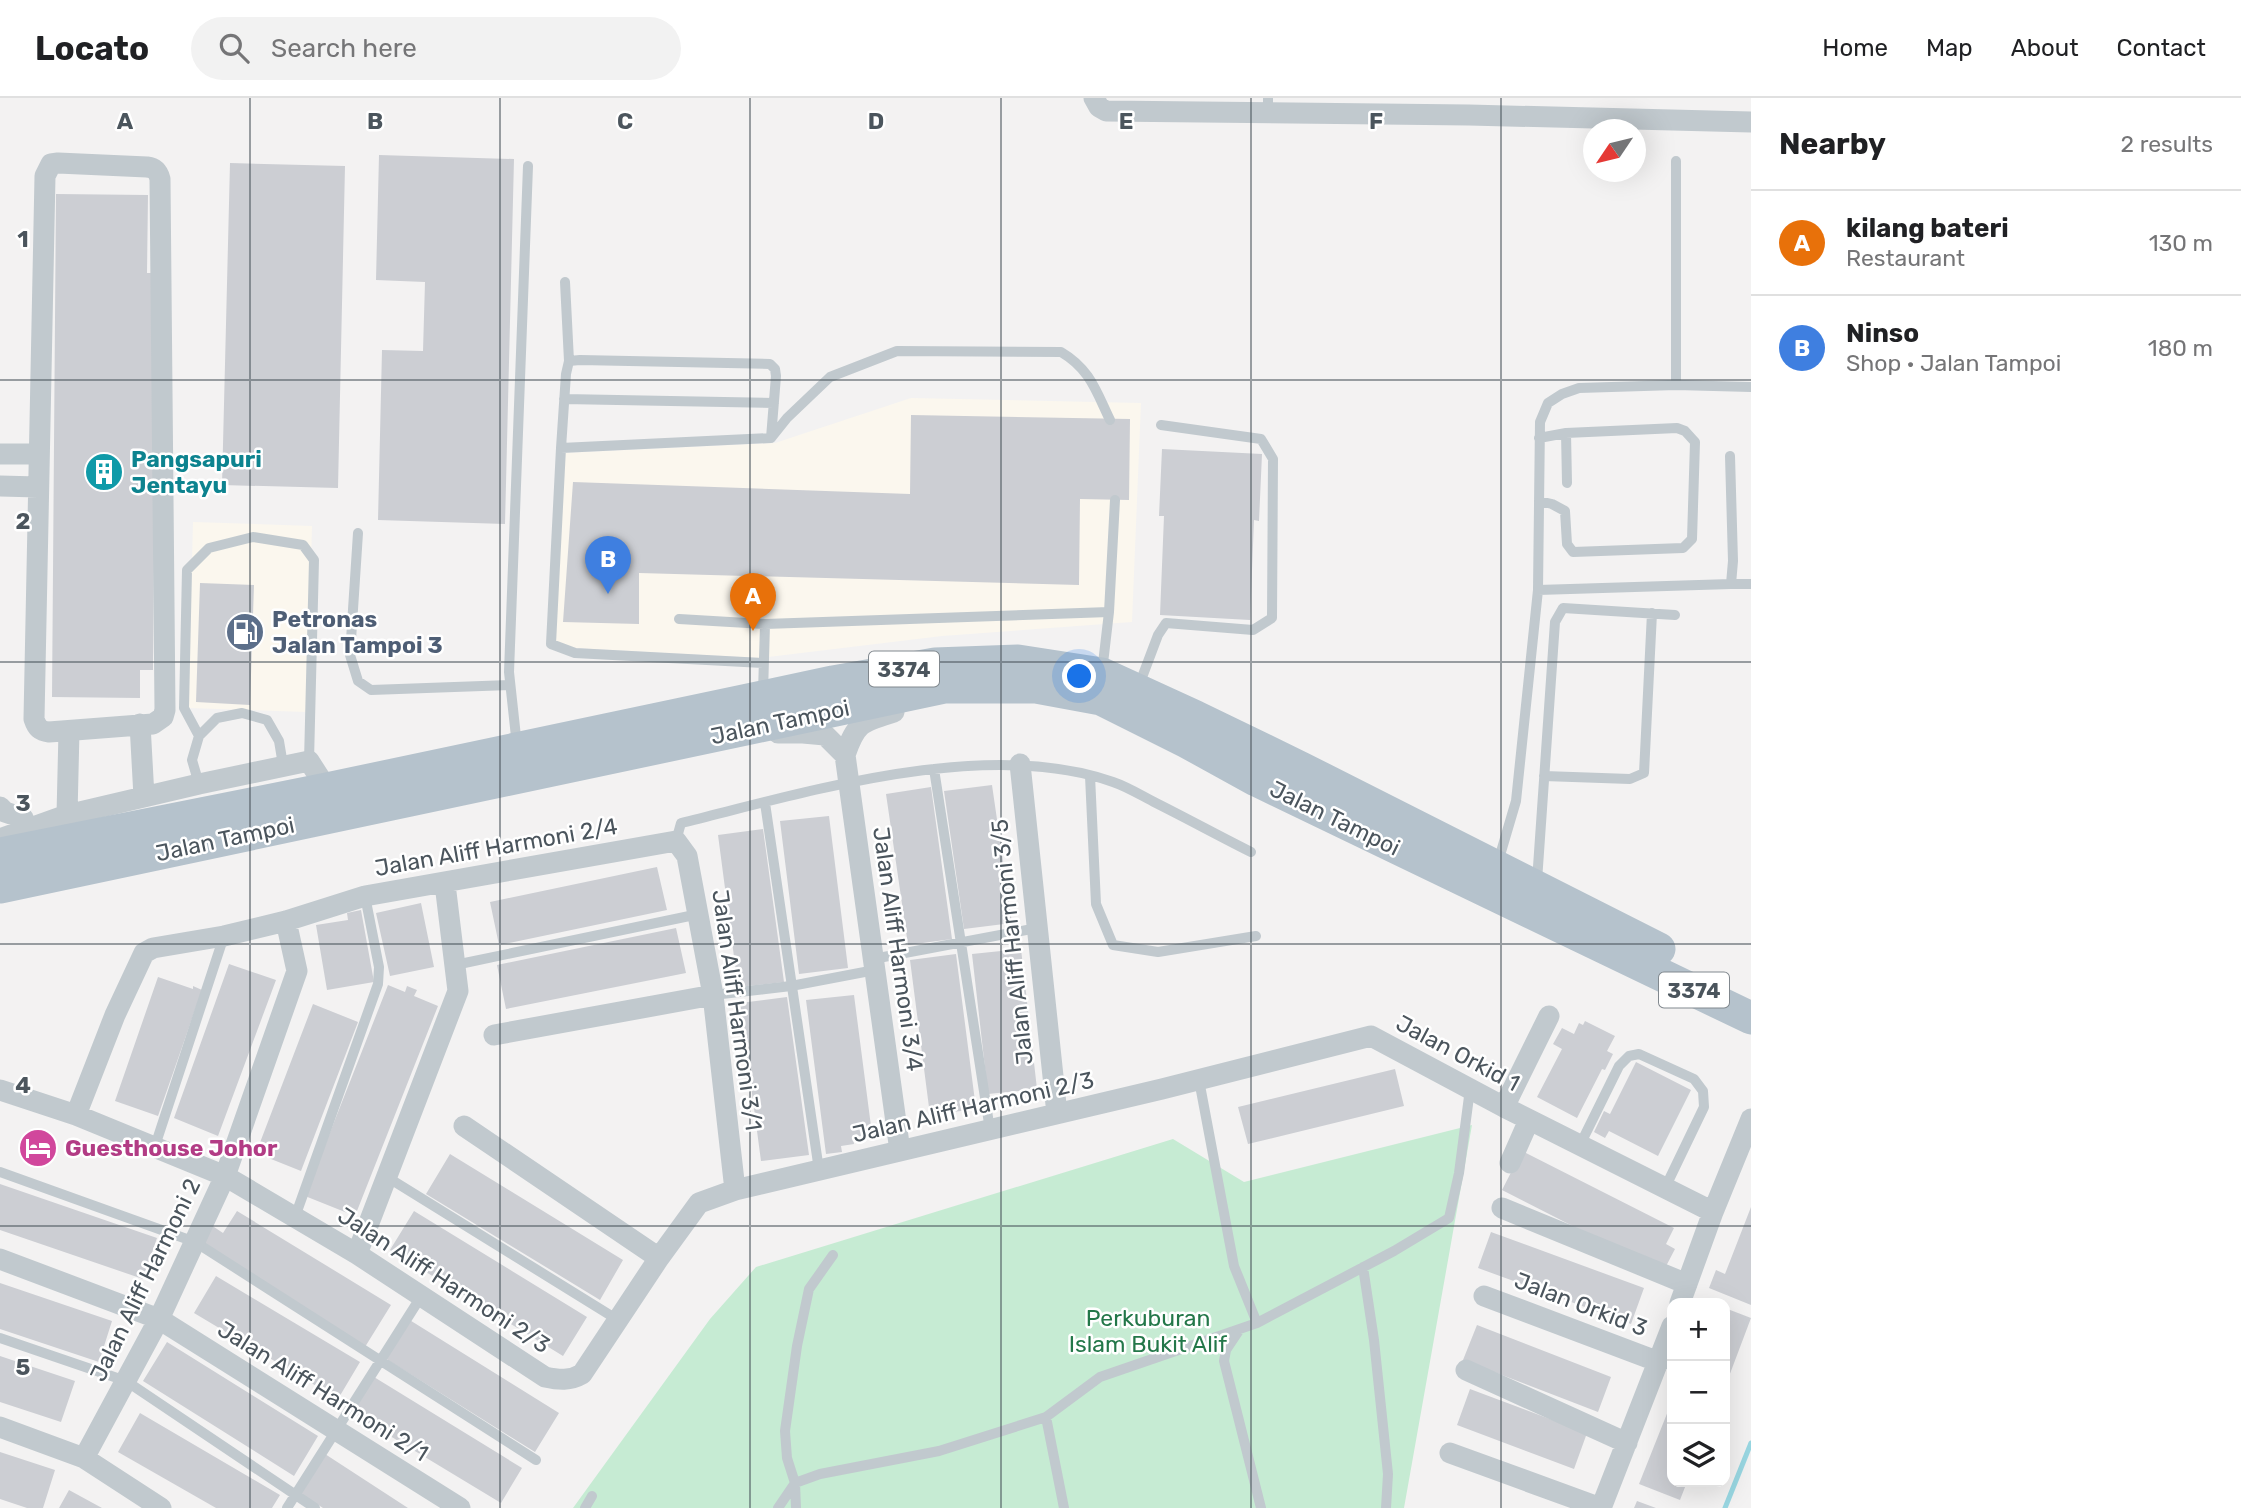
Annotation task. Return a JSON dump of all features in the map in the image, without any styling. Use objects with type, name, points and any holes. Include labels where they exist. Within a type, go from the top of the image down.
[{"type":"main road","name":"Jalan Tampoi","points":[[0,855],[934,664],[1018,661],[1102,674],[1290,762],[1751,993]]},
{"type":"main road","name":"Jalan Tampoi","points":[[0,887],[944,687],[1037,687],[1101,699],[1256,780],[1751,1017]]},
{"type":"street","points":[[1100,104],[1469,107],[1751,122]]},
{"type":"street","points":[[58,163],[153,168],[160,179],[165,710],[159,722],[69,731],[42,731],[37,726],[34,719],[38,486],[46,169],[51,164],[58,163]]},
{"type":"street","points":[[0,454],[39,454]]},
{"type":"street","points":[[0,486],[38,486]]},
{"type":"street","points":[[721,734],[803,733],[825,736],[845,756],[852,734],[865,721],[920,704],[1006,687]]},
{"type":"street","points":[[140,724],[144,797]]},
{"type":"street","points":[[67,815],[69,731]]},
{"type":"street","name":"Jalan Aliff Harmoni 3/4","points":[[845,756],[900,1151]]},
{"type":"street","points":[[0,839],[67,815],[282,765],[309,761],[327,789]]},
{"type":"street","name":"Jalan Aliff Harmoni 3/5","points":[[1020,764],[1057,1114]]},
{"type":"street","points":[[0,807],[5,812],[23,818]]},
{"type":"street","points":[[0,825],[23,818],[67,815]]},
{"type":"street","name":"Jalan Aliff Harmoni 2/4","points":[[76,1115],[115,1015],[144,953],[153,948],[224,936],[365,897],[676,841]]},
{"type":"street","name":"Jalan Aliff Harmoni 3/1","points":[[676,841],[687,856],[713,995],[735,1190]]},
{"type":"street","points":[[357,1254],[458,991],[445,884]]},
{"type":"street","name":"Jalan Aliff Harmoni 2","points":[[84,1458],[159,1319],[225,1176],[297,971],[286,921]]},
{"type":"street","points":[[494,1035],[713,995]]},
{"type":"street","points":[[1718,1001],[1751,1035]]},
{"type":"street","points":[[1504,1107],[1549,1016]]},
{"type":"street","name":"Jalan Orkid 1","points":[[1162,1090],[1371,1036],[1529,1120],[1713,1212]]},
{"type":"street","name":"Jalan Aliff Harmoni 2/3","points":[[0,1090],[76,1115],[225,1176],[357,1254],[545,1377],[555,1379],[574,1378],[582,1374],[699,1203],[735,1190],[1162,1090]]},
{"type":"street","points":[[1502,1208],[1684,1294],[1713,1212],[1751,1119]]},
{"type":"street","points":[[1510,1163],[1529,1120]]},
{"type":"street","points":[[464,1126],[659,1258]]},
{"type":"street","name":"Jalan Aliff Harmoni 2/1","points":[[0,1259],[159,1319],[460,1508]]},
{"type":"street","name":"Jalan Orkid 3","points":[[1484,1296],[1659,1362]]},
{"type":"street","points":[[1450,1452],[1601,1508],[1667,1339]]},
{"type":"street","points":[[1466,1370],[1627,1443]]},
{"type":"street","points":[[0,1427],[84,1458],[161,1508]]},
{"type":"lane","points":[[1676,161],[1676,385]]},
{"type":"lane","points":[[517,749],[509,672],[528,166]]},
{"type":"lane","points":[[565,282],[569,361],[564,399],[551,644],[575,653],[763,663]]},
{"type":"lane","points":[[561,448],[771,438],[787,418],[830,377],[897,352],[1061,352],[1078,363],[1091,379],[1110,420]]},
{"type":"lane","points":[[569,361],[770,364],[775,369],[771,438]]},
{"type":"lane","points":[[1497,868],[1516,801],[1538,590],[1540,422],[1548,403],[1579,388],[1676,385],[1751,387]]},
{"type":"lane","points":[[564,399],[774,403]]},
{"type":"lane","points":[[1137,691],[1158,635],[1166,623],[1253,630],[1272,618],[1273,459],[1261,439],[1161,425]]},
{"type":"lane","points":[[1539,438],[1566,433],[1677,428],[1693,437],[1692,538],[1683,548],[1573,552],[1567,544],[1565,511],[1539,501]]},
{"type":"lane","points":[[1566,433],[1567,482]]},
{"type":"lane","points":[[1730,456],[1733,561],[1731,584]]},
{"type":"lane","points":[[1102,674],[1109,612],[1115,500]]},
{"type":"lane","points":[[358,533],[350,655],[358,681],[371,691],[510,685]]},
{"type":"lane","points":[[199,736],[184,708],[187,570],[209,548],[253,537],[303,545],[314,560],[309,761]]},
{"type":"lane","points":[[1538,590],[1751,584]]},
{"type":"lane","points":[[1536,887],[1555,622],[1563,608],[1675,615]]},
{"type":"lane","points":[[679,619],[765,624],[1109,612]]},
{"type":"lane","points":[[1544,776],[1630,779],[1644,774],[1652,613]]},
{"type":"lane","points":[[763,697],[765,624]]},
{"type":"lane","points":[[198,784],[192,760],[199,736],[217,718],[242,713],[267,720],[279,741],[282,765]]},
{"type":"lane","points":[[676,841],[681,823],[848,781],[934,769],[1020,764],[1114,782],[1251,852]]},
{"type":"lane","points":[[934,769],[989,1130]]},
{"type":"lane","points":[[1090,776],[1096,904],[1113,945],[1158,952],[1256,936]]},
{"type":"lane","points":[[765,803],[819,1170]]},
{"type":"lane","points":[[295,1217],[378,984],[379,967],[365,897]]},
{"type":"lane","points":[[455,965],[699,915]]},
{"type":"lane","points":[[713,995],[792,986],[959,943],[1037,928]]},
{"type":"lane","points":[[155,1146],[224,936]]},
{"type":"lane","points":[[1580,1145],[1619,1066],[1629,1056],[1639,1054],[1694,1079],[1703,1091],[1704,1107],[1665,1188]]},
{"type":"lane","points":[[1199,1080],[1234,1266],[1257,1323]]},
{"type":"lane","points":[[778,1508],[795,1483],[821,1474],[939,1451],[1045,1417],[1100,1377],[1257,1323],[1449,1218],[1459,1173],[1470,1089]]},
{"type":"lane","points":[[0,1172],[195,1242],[536,1460]]},
{"type":"lane","points":[[387,1177],[618,1320]]},
{"type":"lane","points":[[796,1508],[795,1483],[787,1458],[785,1431],[797,1346],[809,1289],[833,1255]]},
{"type":"lane","points":[[1363,1267],[1374,1340],[1388,1474],[1385,1508]]},
{"type":"lane","points":[[287,1508],[422,1295]]},
{"type":"lane","points":[[1240,1329],[1226,1350],[1224,1361],[1261,1508]]},
{"type":"lane","points":[[0,1338],[126,1381],[315,1508]]},
{"type":"lane","points":[[1045,1417],[1064,1508]]},
{"type":"lane","points":[[584,1508],[592,1496]]},
{"type":"shaded area","points":[[911,398],[1141,403],[1132,622],[942,636],[759,658],[575,648],[555,641],[564,453],[775,443]]},
{"type":"shaded area","points":[[193,522],[312,526],[307,712],[188,708]]},
{"type":"green space","name":"Perkuburan Islam Bukit Alif","points":[[1472,1125],[1404,1508],[573,1508],[710,1319],[756,1267],[1173,1139],[1244,1182]]},
{"type":"building","points":[[379,155],[514,159],[505,524],[378,520],[382,350],[423,351],[425,282],[376,280]]},
{"type":"building","points":[[230,163],[345,166],[338,488],[222,485]]},
{"type":"building","name":"Pangsapuri Jentayu","points":[[56,194],[148,195],[147,273],[156,273],[153,670],[140,670],[140,698],[52,697]]},
{"type":"building","points":[[911,415],[1130,419],[1129,500],[1080,499],[1079,585],[639,573],[639,624],[563,622],[573,482],[910,494]]},
{"type":"building","points":[[1162,449],[1262,454],[1259,521],[1254,520],[1250,620],[1160,615],[1164,516],[1159,516]]},
{"type":"building","points":[[200,583],[254,585],[250,705],[196,702]]},
{"type":"building","points":[[992,785],[1012,923],[964,929],[944,791]]},
{"type":"building","points":[[931,787],[952,939],[908,945],[886,794]]},
{"type":"building","points":[[829,816],[848,968],[799,974],[780,821]]},
{"type":"building","points":[[763,829],[784,982],[738,987],[718,835]]},
{"type":"building","points":[[657,867],[667,910],[499,945],[490,902]]},
{"type":"building","points":[[421,903],[434,967],[390,976],[376,913]]},
{"type":"building","points":[[361,910],[374,982],[327,990],[316,925],[348,920],[347,913]]},
{"type":"building","points":[[676,928],[686,973],[506,1009],[497,965]]},
{"type":"building","points":[[1021,949],[1037,1089],[988,1094],[972,954]]},
{"type":"building","points":[[956,954],[976,1109],[930,1115],[910,960]]},
{"type":"building","points":[[229,964],[276,980],[218,1136],[174,1118]]},
{"type":"building","points":[[158,977],[202,990],[158,1116],[115,1101]]},
{"type":"building","points":[[388,985],[405,992],[407,986],[417,990],[414,996],[438,1006],[355,1216],[305,1196]]},
{"type":"building","points":[[854,995],[872,1134],[853,1137],[854,1144],[841,1146],[842,1152],[826,1154],[806,1000]]},
{"type":"building","points":[[787,997],[809,1155],[761,1161],[740,1003]]},
{"type":"building","points":[[313,1004],[358,1022],[301,1171],[256,1153]]},
{"type":"building","points":[[1585,1021],[1615,1036],[1607,1051],[1613,1054],[1605,1070],[1602,1069],[1577,1118],[1537,1097],[1562,1049],[1553,1044],[1562,1028],[1574,1034],[1579,1023],[1583,1025]]},
{"type":"building","points":[[1636,1062],[1691,1090],[1658,1156],[1609,1131],[1605,1138],[1594,1132],[1604,1111],[1610,1114]]},
{"type":"building","points":[[1395,1069],[1404,1106],[1248,1144],[1238,1107]]},
{"type":"building","points":[[1522,1151],[1674,1228],[1666,1244],[1675,1249],[1663,1272],[1502,1190]]},
{"type":"building","points":[[450,1154],[623,1260],[600,1300],[426,1194]]},
{"type":"building","points":[[0,1184],[157,1238],[143,1279],[0,1230]]},
{"type":"building","points":[[1751,1207],[1751,1305],[1709,1288],[1716,1270],[1725,1274]]},
{"type":"building","points":[[237,1211],[391,1305],[365,1347],[199,1245],[211,1225],[223,1233]]},
{"type":"building","points":[[414,1211],[587,1317],[563,1356],[390,1250]]},
{"type":"building","points":[[1491,1232],[1644,1288],[1631,1324],[1478,1268]]},
{"type":"building","points":[[216,1276],[360,1362],[338,1399],[194,1313]]},
{"type":"building","points":[[0,1283],[112,1321],[99,1362],[0,1329]]},
{"type":"building","points":[[1730,1310],[1751,1318],[1730,1374]]},
{"type":"building","points":[[408,1319],[559,1413],[535,1452],[383,1357]]},
{"type":"building","points":[[1477,1325],[1611,1377],[1598,1412],[1463,1360]]},
{"type":"building","points":[[167,1342],[318,1436],[294,1476],[143,1381]]},
{"type":"building","points":[[0,1356],[75,1381],[61,1422],[0,1402]]},
{"type":"building","points":[[374,1377],[522,1468],[501,1503],[352,1413]]},
{"type":"building","points":[[1470,1389],[1587,1433],[1574,1469],[1457,1425]]},
{"type":"building","points":[[140,1413],[280,1495],[272,1508],[216,1508],[118,1452]]},
{"type":"building","points":[[1667,1414],[1667,1487],[1685,1487],[1680,1500],[1639,1484]]},
{"type":"building","points":[[0,1452],[55,1470],[43,1508],[27,1508],[0,1499]]},
{"type":"building","points":[[325,1454],[408,1508],[323,1508],[300,1493]]},
{"type":"building","points":[[69,1490],[102,1508],[59,1508]]},
{"type":"building","points":[[1637,1501],[1656,1508],[1634,1508]]},
{"type":"waterway","points":[[1725,1508],[1751,1443]]},
{"type":"place","name":"Pangsapuri Jentayu","points":[[104,472]]},
{"type":"place","name":"Ninso","points":[[608,594]]},
{"type":"place","name":"kilang bateri","points":[[753,631]]},
{"type":"place","name":"Petronas Jalan Tampoi 3","points":[[245,632]]},
{"type":"place","name":"Guesthouse Johor","points":[[38,1148]]}]
